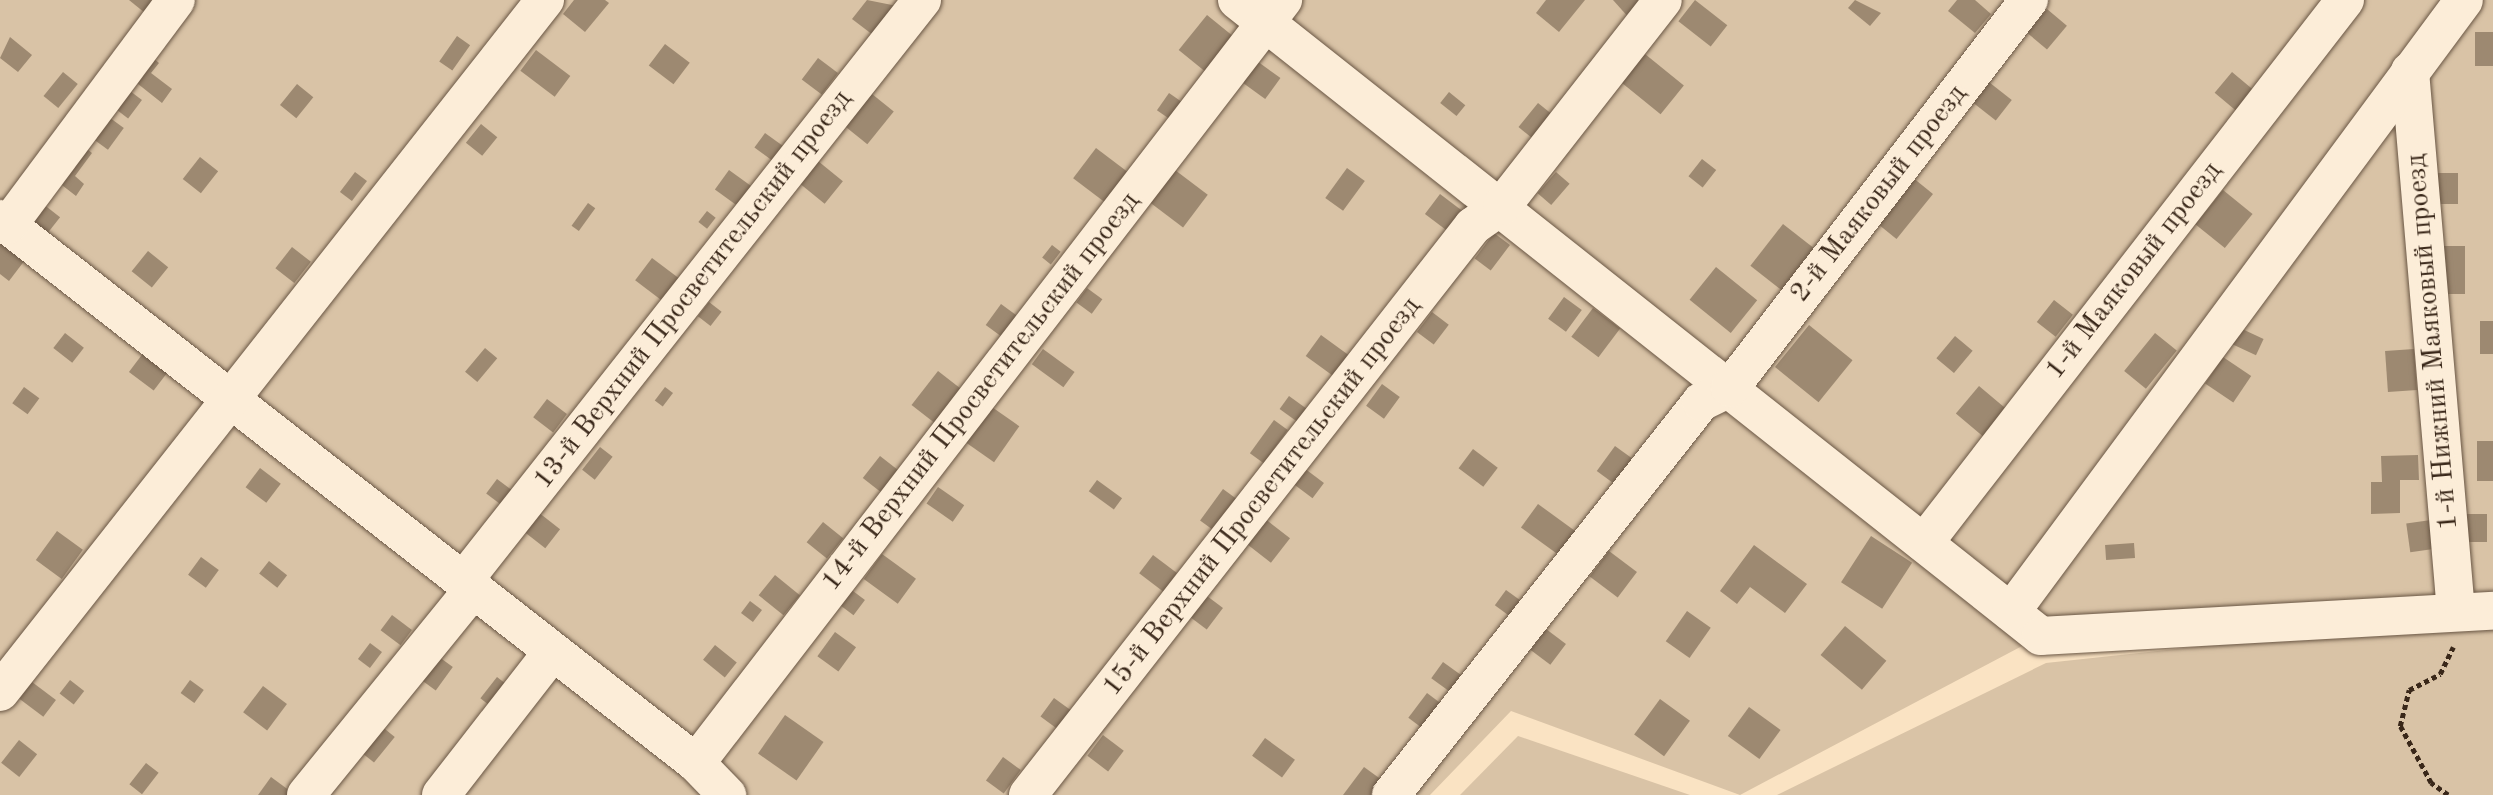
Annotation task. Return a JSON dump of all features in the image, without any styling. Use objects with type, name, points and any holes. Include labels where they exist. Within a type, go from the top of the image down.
[{"type":"street","points":[[176,0],[5,221],[696,763],[727,795]]},
{"type":"street","points":[[0,692],[235,401],[545,0]]},
{"type":"street","name":"13-й Верхний Просветительский проезд","points":[[306,795],[922,0]]},
{"type":"street","name":"15-й Верхний Просветительский проезд","points":[[1028,795],[1473,226],[1502,206],[1663,0]]},
{"type":"street","name":"2-й Маяковый проезд","points":[[1730,388],[2029,0]]},
{"type":"street","name":"1-й Маяковый проезд","points":[[1924,543],[2345,0]]},
{"type":"street","points":[[2011,612],[2464,0]]},
{"type":"street","points":[[1262,7],[1502,206],[2041,636],[2475,612]]},
{"type":"street","name":"14-й Верхний Просветительский проезд","points":[[696,763],[1262,7]]},
{"type":"street","name":"1-й Нижний Маяковый проезд","points":[[2410,71],[2475,612]]},
{"type":"street","points":[[1391,795],[1701,402],[1730,388]]},
{"type":"street","points":[[441,795],[553,651]]},
{"type":"path","points":[[2448,795],[2431,783],[2400,726],[2409,690],[2440,674],[2475,612]]},
{"type":"shaded area","points":[[0,0],[2493,0],[2493,610],[2041,636],[1740,795],[1511,711],[1430,795],[0,795]]},
{"type":"shaded area","points":[[2493,627],[2493,795],[1777,795],[2046,663],[2278,638]]},
{"type":"shaded area","points":[[1518,736],[1690,795],[1460,795]]},
{"type":"building","points":[[129,0],[156,0],[145,13]]},
{"type":"building","points":[[574,0],[605,0],[609,3],[585,32],[563,14]]},
{"type":"building","points":[[867,0],[897,6],[873,35],[852,19]]},
{"type":"building","points":[[1546,0],[1585,0],[1559,32],[1536,13]]},
{"type":"building","points":[[1613,0],[1646,0],[1630,19]]},
{"type":"building","points":[[1695,0],[1727,25],[1711,47],[1678,21]]},
{"type":"building","points":[[1855,0],[1881,13],[1870,26],[1848,8]]},
{"type":"building","points":[[1957,0],[1975,0],[1991,14],[1975,33],[1948,11]]},
{"type":"building","points":[[2047,9],[2067,26],[2047,49],[2027,33]]},
{"type":"building","points":[[1207,15],[1238,40],[1210,75],[1179,50]]},
{"type":"building","points":[[2475,32],[2493,32],[2493,66],[2475,66]]},
{"type":"building","points":[[457,36],[470,45],[452,71],[439,61]]},
{"type":"building","points":[[10,37],[32,55],[18,72],[0,58]]},
{"type":"building","points":[[665,44],[690,63],[674,84],[649,66]]},
{"type":"building","points":[[536,50],[570,76],[555,97],[520,71]]},
{"type":"building","points":[[146,52],[159,63],[151,73],[172,89],[162,103],[128,76]]},
{"type":"building","points":[[1645,54],[1684,85],[1661,114],[1622,83]]},
{"type":"building","points":[[818,58],[838,73],[822,95],[802,80]]},
{"type":"building","points":[[1257,61],[1280,78],[1265,99],[1242,82]]},
{"type":"building","points":[[63,72],[78,84],[58,108],[43,96]]},
{"type":"building","points":[[2232,72],[2255,91],[2238,112],[2215,93]]},
{"type":"building","points":[[1985,79],[2012,100],[1996,120],[1969,99]]},
{"type":"building","points":[[297,84],[313,97],[296,118],[280,105]]},
{"type":"building","points":[[122,85],[142,100],[128,118],[108,103]]},
{"type":"building","points":[[1449,92],[1465,105],[1457,116],[1440,103]]},
{"type":"building","points":[[1169,93],[1186,105],[1174,122],[1157,110]]},
{"type":"building","points":[[872,94],[894,112],[867,144],[846,127]]},
{"type":"building","points":[[1538,103],[1558,119],[1539,143],[1518,127]]},
{"type":"building","points":[[106,115],[124,128],[108,150],[90,137]]},
{"type":"building","points":[[481,124],[497,137],[482,156],[466,143]]},
{"type":"building","points":[[765,133],[784,147],[774,162],[754,148]]},
{"type":"building","points":[[77,141],[92,153],[75,176],[84,184],[76,196],[49,175]]},
{"type":"building","points":[[1096,148],[1134,177],[1111,207],[1073,178]]},
{"type":"building","points":[[200,157],[218,171],[201,193],[183,179]]},
{"type":"building","points":[[1702,159],[1716,170],[1703,187],[1688,176]]},
{"type":"building","points":[[818,161],[843,181],[825,204],[800,184]]},
{"type":"building","points":[[1347,168],[1365,181],[1343,211],[1325,198]]},
{"type":"building","points":[[729,170],[752,187],[738,206],[715,189]]},
{"type":"building","points":[[1175,170],[1208,195],[1183,227],[1150,203]]},
{"type":"building","points":[[355,172],[367,181],[352,201],[340,192]]},
{"type":"building","points":[[1556,172],[1570,184],[1551,205],[1538,193]]},
{"type":"building","points":[[2434,173],[2458,173],[2458,204],[2434,204]]},
{"type":"building","points":[[1912,177],[1933,194],[1896,239],[1875,222]]},
{"type":"building","points":[[2223,190],[2253,214],[2225,248],[2195,224]]},
{"type":"building","points":[[1440,194],[1467,214],[1452,234],[1425,214]]},
{"type":"building","points":[[38,200],[60,217],[46,235],[24,218]]},
{"type":"building","points":[[588,203],[595,208],[579,231],[572,226]]},
{"type":"building","points":[[707,211],[716,218],[707,229],[698,222]]},
{"type":"building","points":[[1783,224],[1817,250],[1784,292],[1750,266]]},
{"type":"building","points":[[1494,233],[1510,245],[1491,271],[1475,259]]},
{"type":"building","points":[[0,242],[25,260],[9,281],[0,274]]},
{"type":"building","points":[[1052,245],[1061,252],[1051,264],[1042,258]]},
{"type":"building","points":[[2435,246],[2465,246],[2465,294],[2435,294]]},
{"type":"building","points":[[292,247],[311,262],[294,283],[275,268]]},
{"type":"building","points":[[148,251],[168,267],[152,288],[132,271]]},
{"type":"building","points":[[652,258],[680,279],[663,301],[635,280]]},
{"type":"building","points":[[1716,267],[1757,300],[1731,333],[1690,300]]},
{"type":"building","points":[[1087,288],[1102,299],[1092,314],[1076,303]]},
{"type":"building","points":[[1564,297],[1582,310],[1566,332],[1548,319]]},
{"type":"building","points":[[2054,300],[2073,315],[2056,337],[2037,322]]},
{"type":"building","points":[[709,302],[722,312],[711,326],[698,316]]},
{"type":"building","points":[[1001,304],[1016,315],[1001,336],[986,325]]},
{"type":"building","points":[[1593,308],[1620,328],[1598,357],[1571,337]]},
{"type":"building","points":[[1432,312],[1449,325],[1434,345],[1417,332]]},
{"type":"building","points":[[2480,321],[2493,321],[2493,354],[2480,354]]},
{"type":"building","points":[[1809,325],[1853,360],[1819,402],[1775,367]]},
{"type":"building","points":[[2240,328],[2264,339],[2256,355],[2232,344]]},
{"type":"building","points":[[65,333],[84,348],[72,363],[53,348]]},
{"type":"building","points":[[2155,333],[2177,351],[2146,389],[2124,371]]},
{"type":"building","points":[[1321,335],[1351,357],[1336,378],[1306,356]]},
{"type":"building","points":[[1955,336],[1973,351],[1954,373],[1936,358]]},
{"type":"building","points":[[147,348],[172,367],[154,391],[129,372]]},
{"type":"building","points":[[485,348],[497,358],[477,382],[465,372]]},
{"type":"building","points":[[1043,349],[1075,372],[1063,387],[1032,364]]},
{"type":"building","points":[[2414,349],[2417,390],[2388,392],[2385,351]]},
{"type":"building","points":[[2223,357],[2251,376],[2233,403],[2205,384]]},
{"type":"building","points":[[938,371],[961,389],[934,423],[912,405]]},
{"type":"building","points":[[1382,384],[1400,397],[1384,419],[1366,406]]},
{"type":"building","points":[[1979,386],[2008,410],[1985,438],[1956,414]]},
{"type":"building","points":[[24,387],[39,398],[28,414],[12,403]]},
{"type":"building","points":[[665,387],[673,393],[663,407],[655,401]]},
{"type":"building","points":[[1289,396],[1311,412],[1301,425],[1280,409]]},
{"type":"building","points":[[547,399],[567,414],[553,432],[533,417]]},
{"type":"building","points":[[989,405],[1019,426],[994,462],[964,441]]},
{"type":"building","points":[[1274,420],[1288,430],[1264,463],[1250,453]]},
{"type":"building","points":[[2477,441],[2493,441],[2493,481],[2477,481]]},
{"type":"building","points":[[1615,446],[1638,463],[1620,488],[1597,471]]},
{"type":"building","points":[[600,447],[613,457],[595,480],[582,470]]},
{"type":"building","points":[[1473,449],[1498,468],[1483,487],[1459,468]]},
{"type":"building","points":[[2418,455],[2419,480],[2400,480],[2400,513],[2371,514],[2371,482],[2382,482],[2381,456]]},
{"type":"building","points":[[880,456],[899,471],[882,493],[863,478]]},
{"type":"building","points":[[260,468],[281,484],[266,503],[246,487]]},
{"type":"building","points":[[1304,468],[1324,483],[1313,498],[1293,483]]},
{"type":"building","points":[[497,479],[513,491],[502,505],[486,493]]},
{"type":"building","points":[[1097,480],[1122,498],[1114,510],[1089,491]]},
{"type":"building","points":[[938,487],[964,505],[953,522],[927,503]]},
{"type":"building","points":[[1223,489],[1241,502],[1218,533],[1200,521]]},
{"type":"building","points":[[1538,504],[1577,532],[1560,556],[1521,527]]},
{"type":"building","points":[[538,512],[560,529],[545,548],[523,531]]},
{"type":"building","points":[[2457,514],[2487,514],[2487,542],[2457,542]]},
{"type":"building","points":[[1264,518],[1290,538],[1271,563],[1245,542]]},
{"type":"building","points":[[2431,520],[2435,549],[2410,552],[2406,523]]},
{"type":"building","points":[[823,522],[843,538],[827,559],[807,542]]},
{"type":"building","points":[[57,531],[83,550],[62,579],[36,560]]},
{"type":"building","points":[[1871,536],[1912,563],[1882,609],[1841,582]]},
{"type":"building","points":[[2134,543],[2135,558],[2106,560],[2105,545]]},
{"type":"building","points":[[1754,545],[1807,584],[1785,613],[1750,587],[1737,604],[1720,591]]},
{"type":"building","points":[[1609,551],[1637,572],[1618,598],[1590,577]]},
{"type":"building","points":[[882,554],[916,579],[898,604],[864,579]]},
{"type":"building","points":[[1153,555],[1177,573],[1163,591],[1139,573]]},
{"type":"building","points":[[201,557],[219,570],[206,588],[188,575]]},
{"type":"building","points":[[269,561],[287,575],[277,588],[259,574]]},
{"type":"building","points":[[775,575],[800,595],[784,615],[759,595]]},
{"type":"building","points":[[845,585],[865,600],[854,615],[834,600]]},
{"type":"building","points":[[1506,590],[1525,604],[1514,619],[1495,605]]},
{"type":"building","points":[[1207,596],[1223,608],[1207,630],[1191,618]]},
{"type":"building","points":[[750,601],[762,610],[753,622],[741,613]]},
{"type":"building","points":[[1687,611],[1711,628],[1690,658],[1666,641]]},
{"type":"building","points":[[392,615],[412,630],[401,645],[381,630]]},
{"type":"building","points":[[1845,626],[1886,661],[1862,690],[1821,655]]},
{"type":"building","points":[[1546,629],[1566,644],[1550,665],[1530,650]]},
{"type":"building","points":[[835,632],[856,647],[838,672],[817,656]]},
{"type":"building","points":[[370,643],[382,652],[370,668],[358,659]]},
{"type":"building","points":[[715,645],[737,663],[725,677],[703,660]]},
{"type":"building","points":[[435,654],[453,667],[436,690],[418,677]]},
{"type":"building","points":[[1443,662],[1465,678],[1453,694],[1431,678]]},
{"type":"building","points":[[497,677],[510,687],[493,708],[480,698]]},
{"type":"building","points":[[70,680],[84,691],[74,704],[60,693]]},
{"type":"building","points":[[190,680],[204,690],[194,703],[181,693]]},
{"type":"building","points":[[32,682],[56,700],[43,717],[19,699]]},
{"type":"building","points":[[263,686],[287,704],[267,730],[243,712]]},
{"type":"building","points":[[1427,693],[1447,708],[1428,733],[1408,718]]},
{"type":"building","points":[[1054,698],[1075,713],[1062,732],[1040,717]]},
{"type":"building","points":[[1660,699],[1690,721],[1664,756],[1634,735]]},
{"type":"building","points":[[1749,707],[1781,730],[1759,759],[1728,736]]},
{"type":"building","points":[[785,715],[824,742],[797,780],[758,754]]},
{"type":"building","points":[[380,725],[395,737],[374,763],[359,751]]},
{"type":"building","points":[[1103,735],[1124,751],[1108,771],[1087,756]]},
{"type":"building","points":[[1265,738],[1295,760],[1282,778],[1252,756]]},
{"type":"building","points":[[19,740],[37,754],[19,777],[1,763]]},
{"type":"building","points":[[1003,757],[1021,770],[1004,793],[986,780]]},
{"type":"building","points":[[146,763],[159,773],[142,794],[129,784]]},
{"type":"building","points":[[1364,767],[1386,783],[1377,795],[1343,795]]},
{"type":"building","points":[[271,777],[290,791],[287,795],[258,795]]}]
